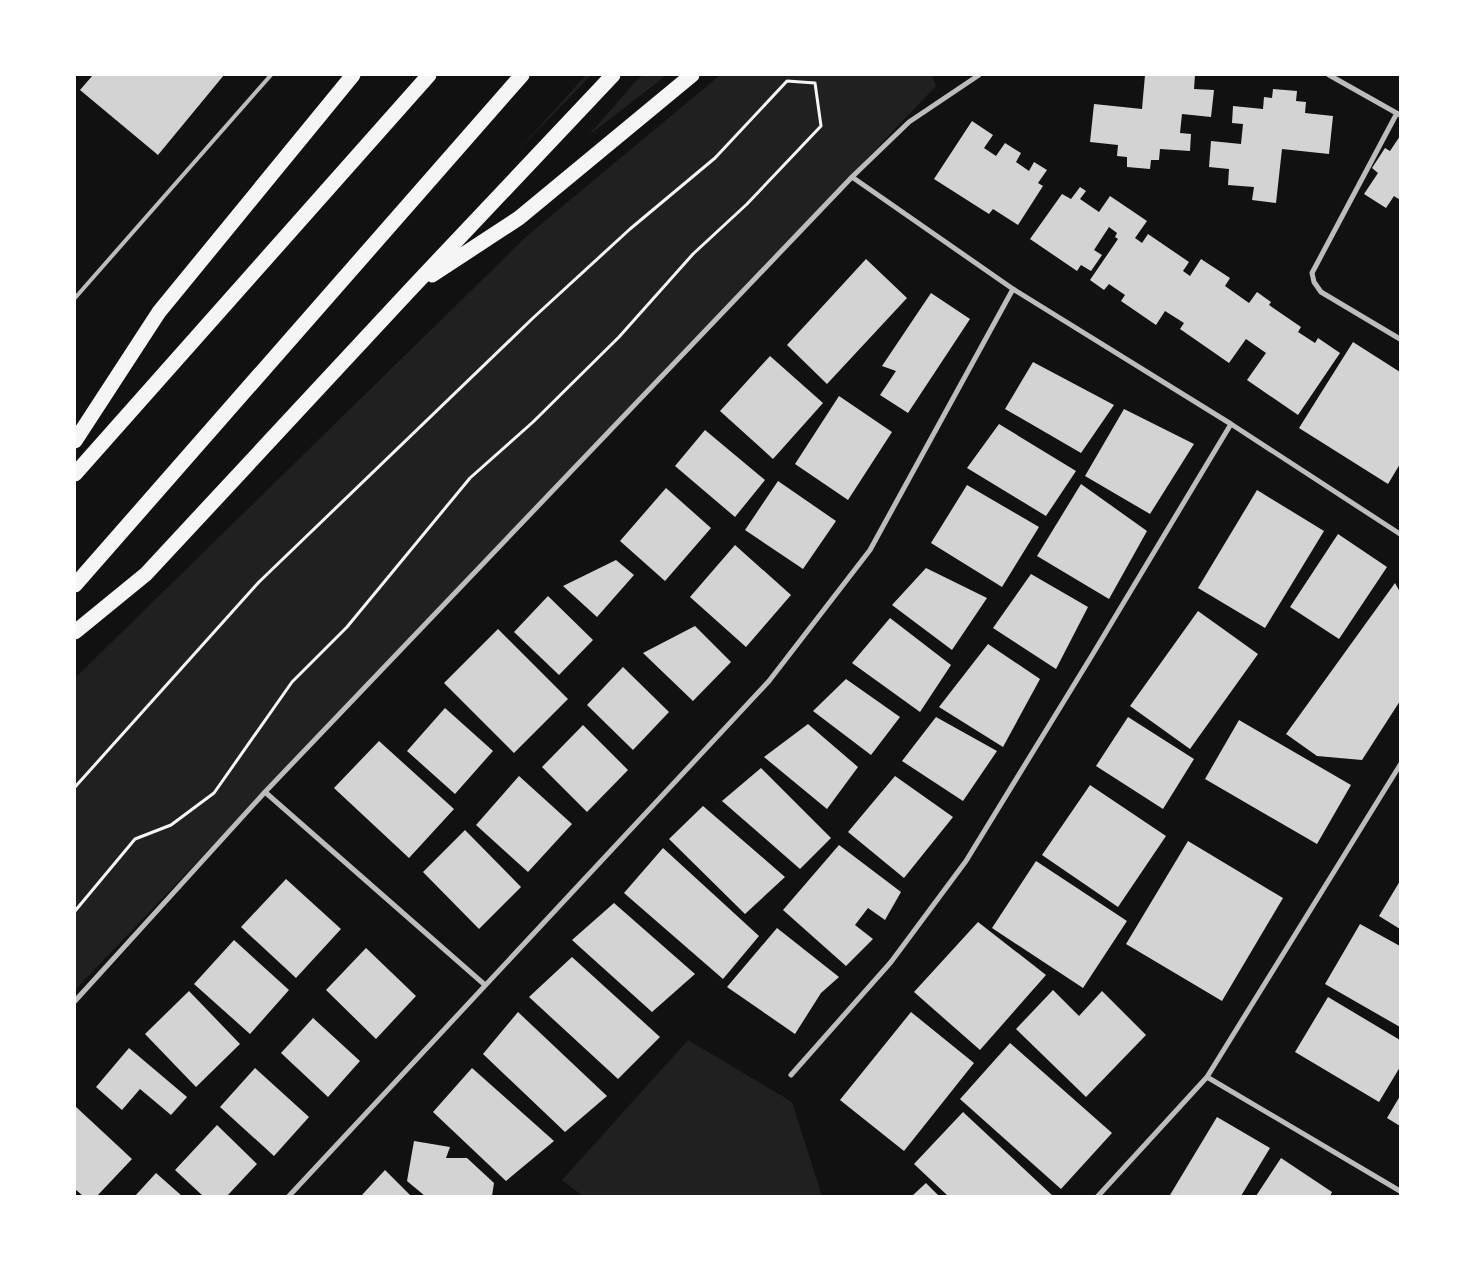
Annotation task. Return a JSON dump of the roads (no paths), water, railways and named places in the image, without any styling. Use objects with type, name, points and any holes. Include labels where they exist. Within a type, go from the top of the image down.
[{"type":"highway","points":[[75,441],[159,312],[353,75]]},
{"type":"highway","points":[[75,474],[430,75]]},
{"type":"highway","points":[[75,585],[522,75]]},
{"type":"highway","points":[[75,632],[146,574],[613,75]]},
{"type":"highway","points":[[410,290],[519,218],[692,75]]},
{"type":"street","points":[[75,1001],[265,792],[852,177],[909,122],[979,75]]},
{"type":"street","points":[[1329,75],[1398,114],[1312,273],[1314,282],[1321,292],[1400,339]]},
{"type":"street","points":[[852,177],[1014,288],[1231,424],[1400,534]]},
{"type":"street","points":[[289,1196],[769,681],[870,550],[1014,288]]},
{"type":"street","points":[[791,1075],[891,962],[966,861],[1092,657],[1231,424]]},
{"type":"street","points":[[1098,1196],[1207,1077],[1400,766]]},
{"type":"street","points":[[265,792],[485,985]]},
{"type":"street","points":[[1207,1077],[1400,1190]]},
{"type":"lane","points":[[75,298],[271,75]]}]
